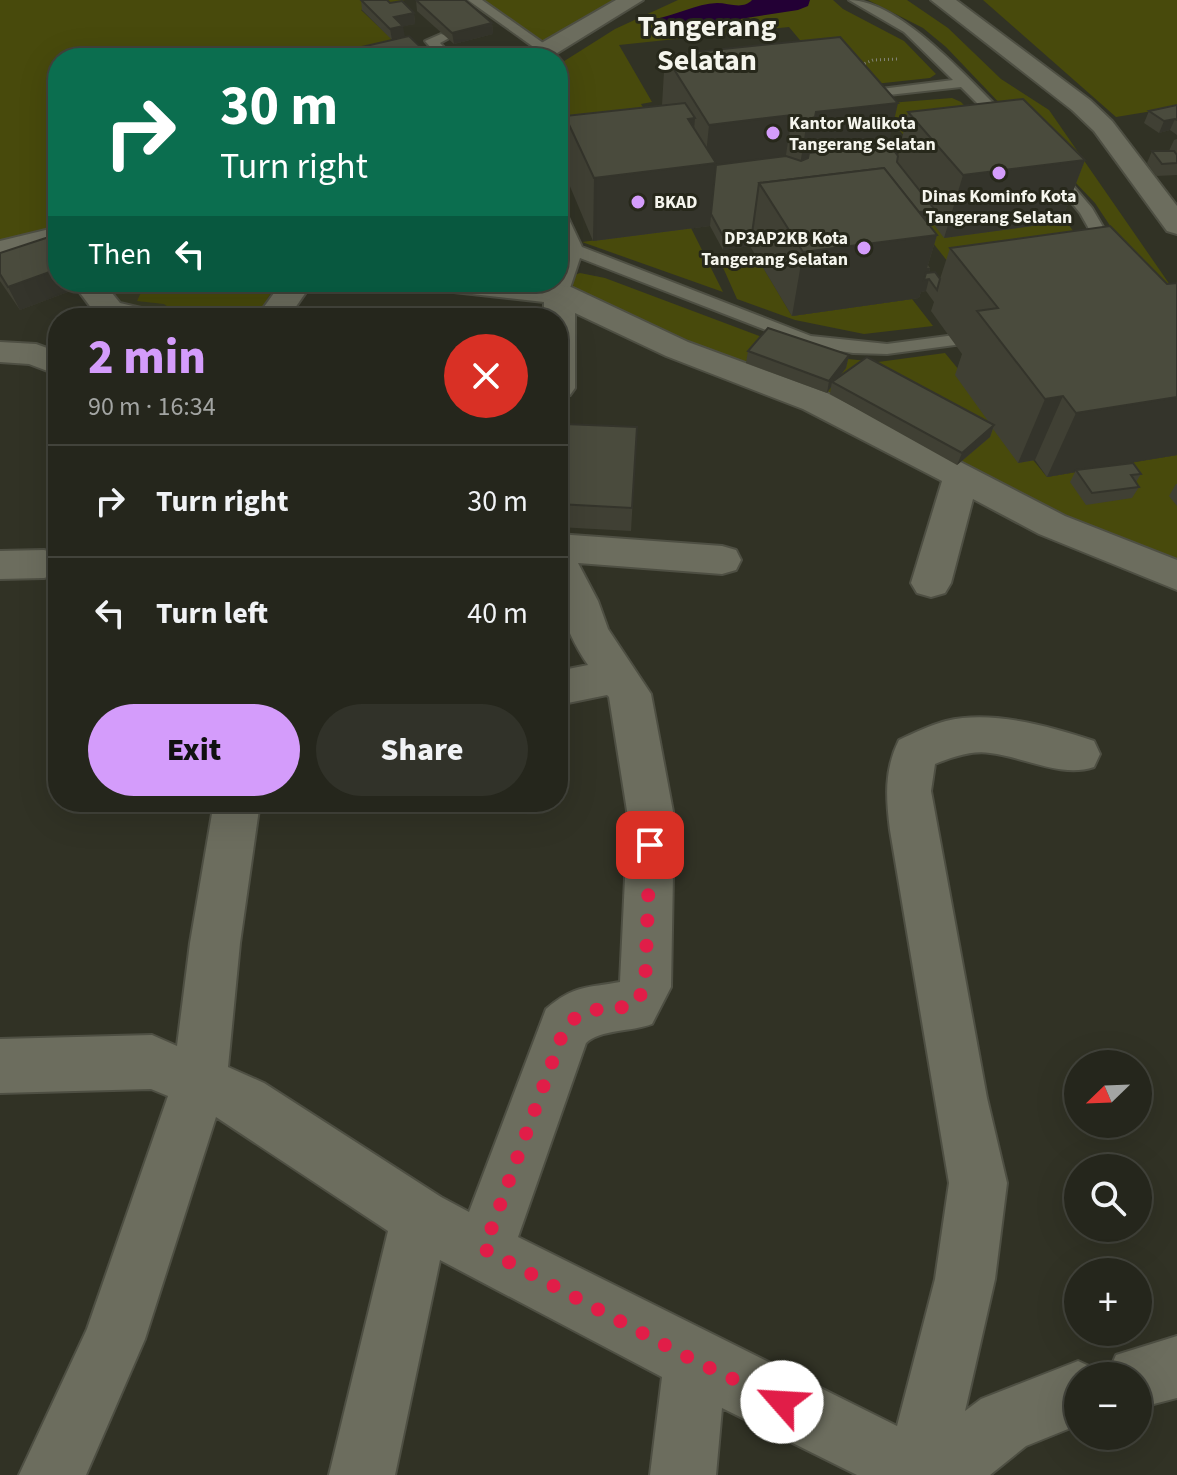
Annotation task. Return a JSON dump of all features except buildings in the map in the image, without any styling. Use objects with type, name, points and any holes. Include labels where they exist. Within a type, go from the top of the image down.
[{"type":"street","points":[[546,48],[632,0]]},
{"type":"street","points":[[942,0],[1081,105],[1103,126],[1177,225]]},
{"type":"street","points":[[0,250],[48,241]]},
{"type":"street","points":[[95,292],[107,308]]},
{"type":"street","points":[[541,292],[560,294],[677,349],[815,401],[1052,525],[1177,576]]},
{"type":"street","points":[[560,294],[560,308]]},
{"type":"street","points":[[0,352],[36,354],[48,360]]},
{"type":"street","points":[[931,583],[961,477]]},
{"type":"street","points":[[568,549],[722,560]]},
{"type":"street","points":[[0,565],[44,564]]},
{"type":"street","points":[[484,1249],[565,1027],[583,1011],[634,1006],[645,987],[651,817],[630,694],[589,634],[568,582]]},
{"type":"street","points":[[568,686],[618,676]]},
{"type":"street","points":[[933,1473],[978,1183],[913,830],[908,791],[915,753],[947,739],[987,734],[1078,754]]},
{"type":"street","points":[[52,1475],[114,1339],[199,1084],[215,943],[235,812]]},
{"type":"street","points":[[0,1066],[152,1062],[245,1102],[420,1218],[695,1361],[933,1473]]},
{"type":"street","points":[[362,1475],[420,1218]]},
{"type":"street","points":[[683,1475],[695,1361]]},
{"type":"street","points":[[1152,1373],[1177,1367]]},
{"type":"street","points":[[933,1473],[1004,1422],[1064,1398]]},
{"type":"lane","points":[[474,0],[525,48]]},
{"type":"lane","points":[[855,0],[908,29],[1018,136]]},
{"type":"lane","points":[[438,48],[431,41],[445,37]]},
{"type":"lane","points":[[850,96],[964,83]]},
{"type":"lane","points":[[1040,157],[1087,211],[1120,270]]},
{"type":"lane","points":[[568,235],[575,250],[568,271]]},
{"type":"lane","points":[[575,250],[807,341],[887,349],[997,334]]},
{"type":"shaded area","points":[[0,0],[405,0],[361,10],[401,48],[48,48],[48,229],[0,241]]},
{"type":"shaded area","points":[[465,0],[620,0],[545,48],[539,48]]},
{"type":"shaded area","points":[[678,0],[833,0],[843,9],[904,41],[936,74],[930,78],[847,87],[825,70],[789,27],[619,45],[652,102],[641,104],[644,109],[568,119],[568,59],[615,29]]},
{"type":"shaded area","points":[[752,0],[810,0],[808,6],[798,10],[675,29],[658,28],[651,23],[655,19],[701,5],[740,5]]},
{"type":"shaded area","points":[[868,0],[907,0],[948,28],[1001,79],[1049,110],[1177,295],[1150,286],[1095,203],[946,47],[923,28]]},
{"type":"shaded area","points":[[983,0],[1177,0],[1177,107],[1116,117]]},
{"type":"shaded area","points":[[952,98],[961,102],[1005,149],[903,163],[896,155],[918,152],[884,112],[889,103]]},
{"type":"shaded area","points":[[1039,185],[1083,244],[948,262],[918,224],[932,222]]},
{"type":"shaded area","points":[[691,228],[723,292],[582,242]]},
{"type":"shaded area","points":[[755,254],[792,316],[912,299],[933,326],[864,334],[795,320],[737,299],[721,263],[727,257]]},
{"type":"shaded area","points":[[580,273],[605,278],[762,337],[848,359],[878,362],[945,353],[1047,477],[1177,455],[1177,566],[1122,545],[643,328],[570,287],[571,276]]},
{"type":"shaded area","points":[[104,292],[274,292],[265,308],[134,308],[113,302]]},
{"type":"shaded area","points":[[141,292],[271,292],[262,308],[169,308],[164,304],[137,301]]},
{"type":"place","name":"Kantor Walikota Tangerang Selatan","points":[[773,133]]},
{"type":"place","name":"Dinas Kominfo Kota Tangerang Selatan","points":[[999,173]]},
{"type":"place","name":"BKAD","points":[[638,202]]},
{"type":"place","name":"DP3AP2KB Kota Tangerang Selatan","points":[[864,248]]},
{"type":"district","name":"Tangerang Selatan","points":[[707,43]]},
{"type":"route","points":[[650,845],[645,987],[634,1006],[583,1011],[565,1027],[484,1249],[695,1361],[782,1402]]}]
